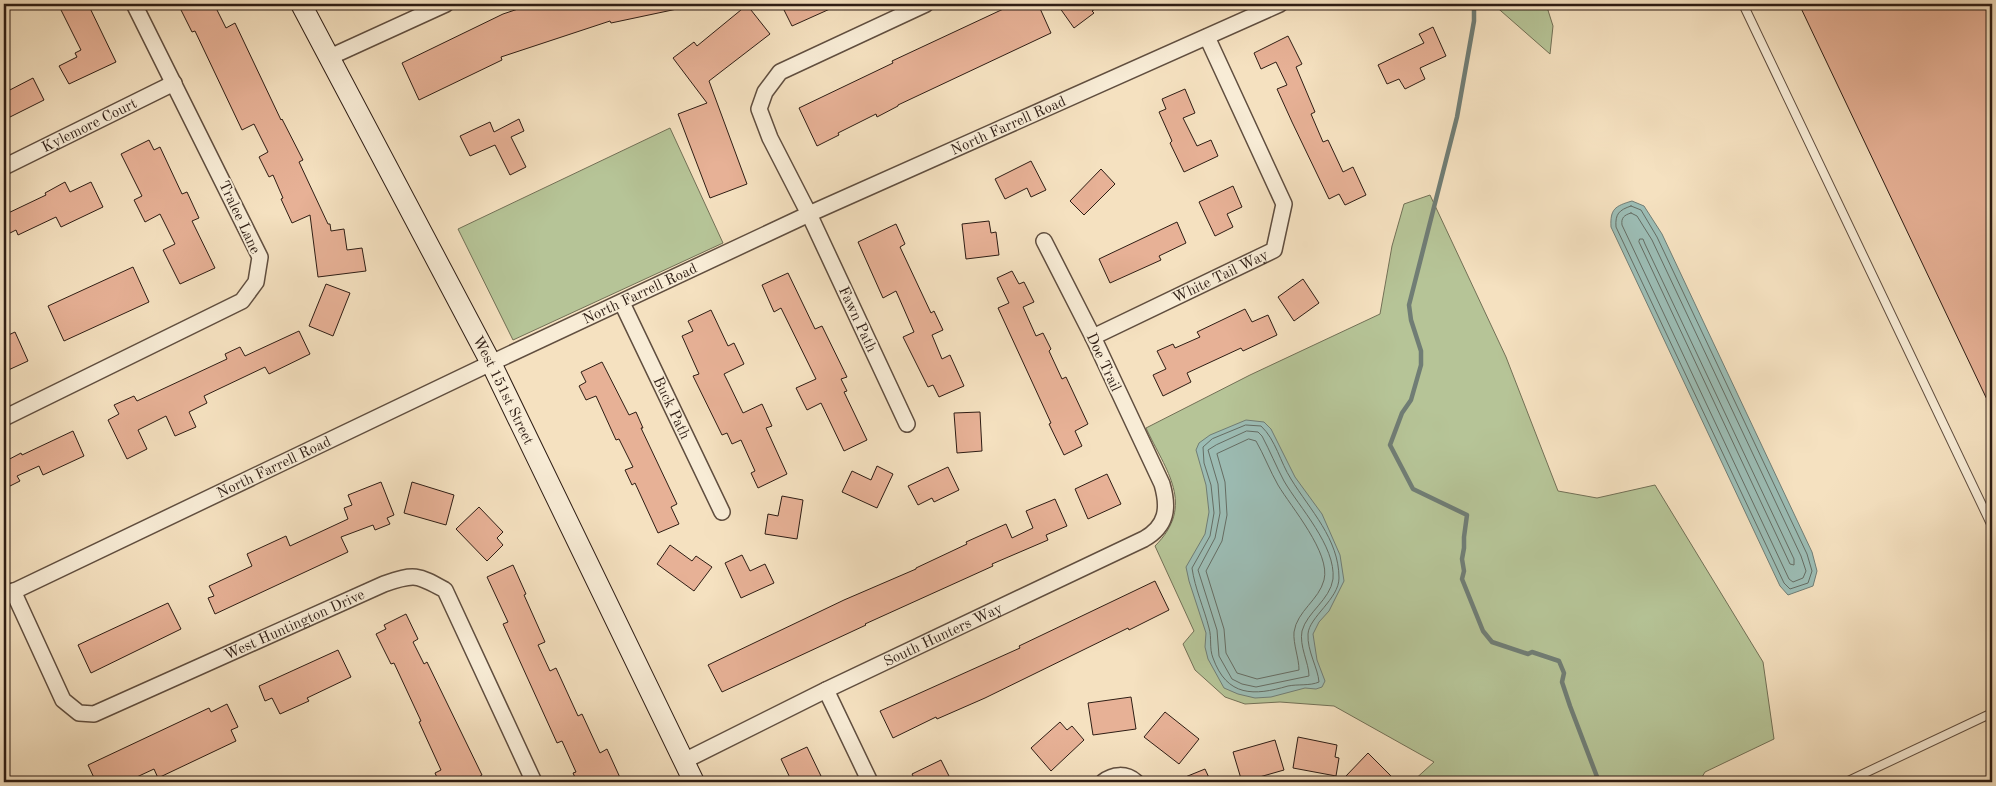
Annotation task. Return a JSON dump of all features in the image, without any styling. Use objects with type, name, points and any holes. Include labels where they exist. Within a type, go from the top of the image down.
[{"type":"street","name":"Tralee Lane","points":[[4,418],[242,302],[256,282],[260,257],[134,4]]},
{"type":"street","name":"West 151st Street","points":[[302,4],[491,363],[694,782]]},
{"type":"street","points":[[330,57],[446,4]]},
{"type":"street","name":"Fawn Path","points":[[907,424],[809,214],[770,138],[759,109],[764,92],[780,72],[926,4]]},
{"type":"street","name":"North Farrell Road","points":[[8,593],[809,214],[1280,4]]},
{"type":"street","name":"White Tail Way","points":[[1093,338],[1274,250],[1284,204],[1207,37]]},
{"type":"street","name":"Kylemore Court","points":[[4,167],[174,83]]},
{"type":"street","name":"Doe Trail","points":[[1044,241],[1093,338],[1162,484]]},
{"type":"street","name":"Buck Path","points":[[622,303],[722,512]]},
{"type":"street","name":"South Hunters Way","points":[[684,761],[826,690],[1152,534],[1163,519],[1166,509],[1166,499],[1162,484]]},
{"type":"street","name":"West Huntington Drive","points":[[8,593],[63,700],[79,713],[94,714],[384,584],[401,578],[421,577],[445,590],[534,782]]},
{"type":"street","points":[[826,690],[870,782]]},
{"type":"street","points":[[1103,782],[1110,777],[1118,775],[1126,776],[1136,782]]},
{"type":"lane","points":[[1743,4],[1992,526]]},
{"type":"lane","points":[[1846,782],[1992,713]]},
{"type":"green space","points":[[1493,4],[1546,4],[1553,26],[1550,54]]},
{"type":"green space","points":[[670,128],[723,243],[513,340],[458,229]]},
{"type":"green space","points":[[1430,195],[1506,357],[1558,491],[1597,498],[1655,485],[1763,662],[1774,739],[1705,772],[1699,782],[1412,782],[1434,762],[1334,706],[1280,702],[1245,704],[1225,697],[1195,670],[1183,644],[1194,631],[1155,546],[1167,531],[1174,516],[1173,488],[1168,473],[1146,428],[1250,375],[1380,314],[1392,246],[1404,204]]},
{"type":"water","points":[[1632,201],[1644,206],[1662,234],[1812,552],[1817,571],[1813,586],[1788,595],[1780,586],[1611,227],[1611,216],[1615,209]]},
{"type":"water","points":[[1246,420],[1264,422],[1271,429],[1295,477],[1322,514],[1340,555],[1344,581],[1329,611],[1319,622],[1313,634],[1317,660],[1325,681],[1322,687],[1316,689],[1305,688],[1271,697],[1255,698],[1224,688],[1208,659],[1205,647],[1206,633],[1186,567],[1205,534],[1209,512],[1206,485],[1196,450],[1199,443],[1210,435]]},
{"type":"building","points":[[58,4],[88,4],[116,62],[69,84],[59,66],[77,57],[75,53],[81,50]]},
{"type":"building","points":[[178,4],[214,4],[226,28],[235,23],[281,120],[303,160],[299,162],[328,224],[330,224],[331,231],[344,229],[347,250],[362,248],[366,271],[318,277],[310,215],[292,223],[273,175],[269,177],[259,157],[268,152],[254,124],[242,130],[195,31],[192,32]]},
{"type":"building","points":[[533,4],[677,4],[677,9],[611,23],[610,21],[501,57],[502,60],[419,100],[402,63],[503,14]]},
{"type":"building","points":[[781,4],[841,4],[792,26]]},
{"type":"building","points":[[1014,4],[1038,4],[1051,33],[898,105],[877,117],[876,114],[817,146],[799,108],[893,63],[892,61]]},
{"type":"building","points":[[1057,4],[1103,4],[1092,11],[1094,13],[1074,28]]},
{"type":"building","points":[[1799,4],[1992,4],[1992,410]]},
{"type":"building","points":[[747,5],[770,34],[709,81],[747,184],[710,198],[678,114],[707,103],[673,58],[694,42],[697,46]]},
{"type":"building","points":[[1433,27],[1446,56],[1420,68],[1425,79],[1405,89],[1399,79],[1387,84],[1378,65],[1424,43],[1419,34]]},
{"type":"building","points":[[1288,36],[1302,64],[1296,67],[1315,112],[1311,114],[1323,142],[1328,140],[1343,172],[1353,167],[1366,195],[1345,205],[1339,194],[1329,199],[1277,89],[1287,85],[1276,62],[1261,69],[1254,53]]},
{"type":"building","points":[[33,78],[44,100],[4,120],[4,93]]},
{"type":"building","points":[[1185,89],[1195,113],[1183,118],[1197,146],[1211,140],[1218,156],[1184,172],[1170,143],[1172,141],[1159,112],[1166,109],[1162,99]]},
{"type":"building","points":[[519,119],[524,131],[511,137],[526,167],[510,175],[495,145],[470,156],[460,136],[490,122],[494,132]]},
{"type":"building","points":[[149,140],[154,150],[160,147],[182,194],[187,192],[199,218],[192,221],[215,268],[180,284],[163,250],[175,244],[160,214],[145,222],[134,200],[142,196],[121,154]]},
{"type":"building","points":[[1031,161],[1046,190],[1031,197],[1027,188],[1005,199],[995,179]]},
{"type":"building","points":[[1101,169],[1115,184],[1084,215],[1070,201]]},
{"type":"building","points":[[65,182],[70,192],[91,182],[103,207],[61,227],[56,217],[18,235],[16,230],[4,236],[4,215],[46,195],[45,193]]},
{"type":"building","points":[[1233,186],[1242,207],[1227,214],[1233,227],[1215,236],[1199,202]]},
{"type":"building","points":[[989,221],[991,233],[996,232],[999,255],[966,259],[962,224]]},
{"type":"building","points":[[1177,222],[1186,243],[1159,256],[1161,260],[1110,283],[1099,259]]},
{"type":"building","points":[[896,224],[905,244],[900,247],[931,313],[934,311],[943,330],[932,335],[942,359],[950,355],[964,386],[939,397],[933,385],[928,387],[903,337],[914,332],[896,291],[883,298],[858,242]]},
{"type":"building","points":[[133,267],[149,302],[64,341],[48,306]]},
{"type":"building","points":[[1012,271],[1019,284],[1024,282],[1034,302],[1023,307],[1036,336],[1043,333],[1062,379],[1066,377],[1088,424],[1075,431],[1082,446],[1064,455],[998,308],[1009,303],[997,278]]},
{"type":"building","points":[[788,273],[815,329],[822,326],[847,377],[841,379],[847,391],[844,392],[867,440],[844,451],[821,403],[807,410],[796,388],[816,379],[781,308],[774,312],[762,285]]},
{"type":"building","points":[[1303,279],[1319,303],[1294,321],[1278,297]]},
{"type":"building","points":[[326,284],[350,293],[333,336],[309,326]]},
{"type":"building","points":[[1245,309],[1252,322],[1268,315],[1277,335],[1243,351],[1241,348],[1187,373],[1191,382],[1163,396],[1153,375],[1166,369],[1157,351],[1173,344],[1175,348],[1200,337],[1197,332]]},
{"type":"building","points":[[711,310],[728,346],[734,343],[744,364],[724,374],[743,413],[762,404],[772,426],[766,428],[787,474],[758,488],[751,473],[755,471],[741,440],[732,444],[727,433],[722,435],[693,376],[699,374],[682,336],[693,331],[688,321]]},
{"type":"building","points":[[299,331],[310,354],[269,374],[265,367],[204,396],[207,403],[189,412],[196,427],[175,436],[166,416],[138,430],[147,449],[127,459],[108,420],[119,414],[114,405],[134,396],[137,401],[227,359],[225,354],[240,347],[245,356]]},
{"type":"building","points":[[15,332],[28,361],[4,372],[4,337]]},
{"type":"building","points":[[602,362],[629,415],[636,412],[643,428],[641,428],[677,504],[671,507],[679,524],[658,533],[635,483],[632,485],[625,470],[633,467],[619,439],[616,440],[596,396],[586,400],[579,386],[586,382],[581,372]]},
{"type":"building","points":[[980,412],[982,451],[957,453],[954,413]]},
{"type":"building","points":[[73,431],[84,456],[43,475],[39,466],[17,476],[20,481],[4,489],[4,462]]},
{"type":"building","points":[[877,466],[893,474],[877,508],[842,492],[852,471],[871,480]]},
{"type":"building","points":[[948,467],[959,490],[934,502],[932,498],[918,505],[908,486]]},
{"type":"building","points":[[1107,474],[1121,504],[1088,519],[1075,489]]},
{"type":"building","points":[[381,482],[394,515],[387,518],[390,524],[375,530],[373,525],[341,537],[348,552],[215,614],[208,598],[214,596],[209,586],[252,566],[247,554],[286,536],[290,546],[348,519],[344,508],[352,505],[348,495]]},
{"type":"building","points":[[412,482],[454,495],[446,525],[404,513]]},
{"type":"building","points":[[782,496],[803,500],[797,539],[765,534],[768,514],[778,516]]},
{"type":"building","points":[[1055,499],[1067,526],[1046,535],[1048,540],[992,564],[993,566],[722,692],[708,665],[844,600],[916,569],[967,544],[966,542],[1006,524],[1012,538],[1033,528],[1026,511]]},
{"type":"building","points":[[479,507],[503,532],[497,538],[503,545],[487,561],[456,529]]},
{"type":"building","points":[[670,545],[692,561],[696,556],[712,567],[694,591],[657,564]]},
{"type":"building","points":[[742,555],[750,571],[765,564],[774,583],[741,598],[725,563]]},
{"type":"building","points":[[513,565],[545,642],[538,645],[550,671],[556,668],[578,716],[582,714],[600,753],[607,749],[622,782],[577,782],[573,773],[576,772],[562,741],[557,743],[503,624],[508,622],[487,577]]},
{"type":"building","points":[[1155,581],[1169,610],[985,698],[937,719],[936,717],[893,738],[880,711],[1020,648],[1019,646]]},
{"type":"building","points":[[168,603],[181,629],[91,673],[78,645]]},
{"type":"building","points":[[406,614],[418,639],[413,642],[424,664],[427,662],[482,775],[477,778],[479,782],[439,782],[435,773],[441,770],[419,722],[421,721],[394,663],[391,664],[376,634],[386,629],[384,625]]},
{"type":"building","points":[[338,650],[351,677],[307,698],[309,701],[280,714],[272,698],[265,701],[259,686]]},
{"type":"building","points":[[1131,697],[1136,729],[1093,735],[1088,703]]},
{"type":"building","points":[[227,704],[238,727],[231,730],[236,741],[158,778],[154,769],[126,782],[96,782],[88,765],[209,708],[211,712]]},
{"type":"building","points":[[1165,712],[1199,739],[1179,764],[1144,737]]},
{"type":"building","points":[[1060,722],[1067,730],[1072,726],[1084,740],[1051,771],[1031,748]]},
{"type":"building","points":[[1298,737],[1337,745],[1335,757],[1339,758],[1336,776],[1293,768]]},
{"type":"building","points":[[1275,740],[1284,770],[1242,782],[1233,752]]},
{"type":"building","points":[[807,747],[821,776],[806,782],[792,782],[781,759]]},
{"type":"building","points":[[1368,753],[1397,782],[1353,782],[1346,776]]},
{"type":"building","points":[[941,760],[952,782],[916,782],[912,774]]},
{"type":"building","points":[[1205,769],[1211,782],[1173,782]]},
{"type":"waterway","points":[[1474,4],[1474,21],[1457,117],[1409,305],[1411,320],[1421,351],[1421,365],[1411,400],[1402,413],[1390,445],[1413,489],[1467,515],[1462,559],[1464,571],[1462,579],[1483,631],[1492,642],[1528,654],[1532,652],[1559,661],[1564,673],[1562,682],[1599,782]]},
{"type":"waterway","points":[[4,776],[10,782]]}]
